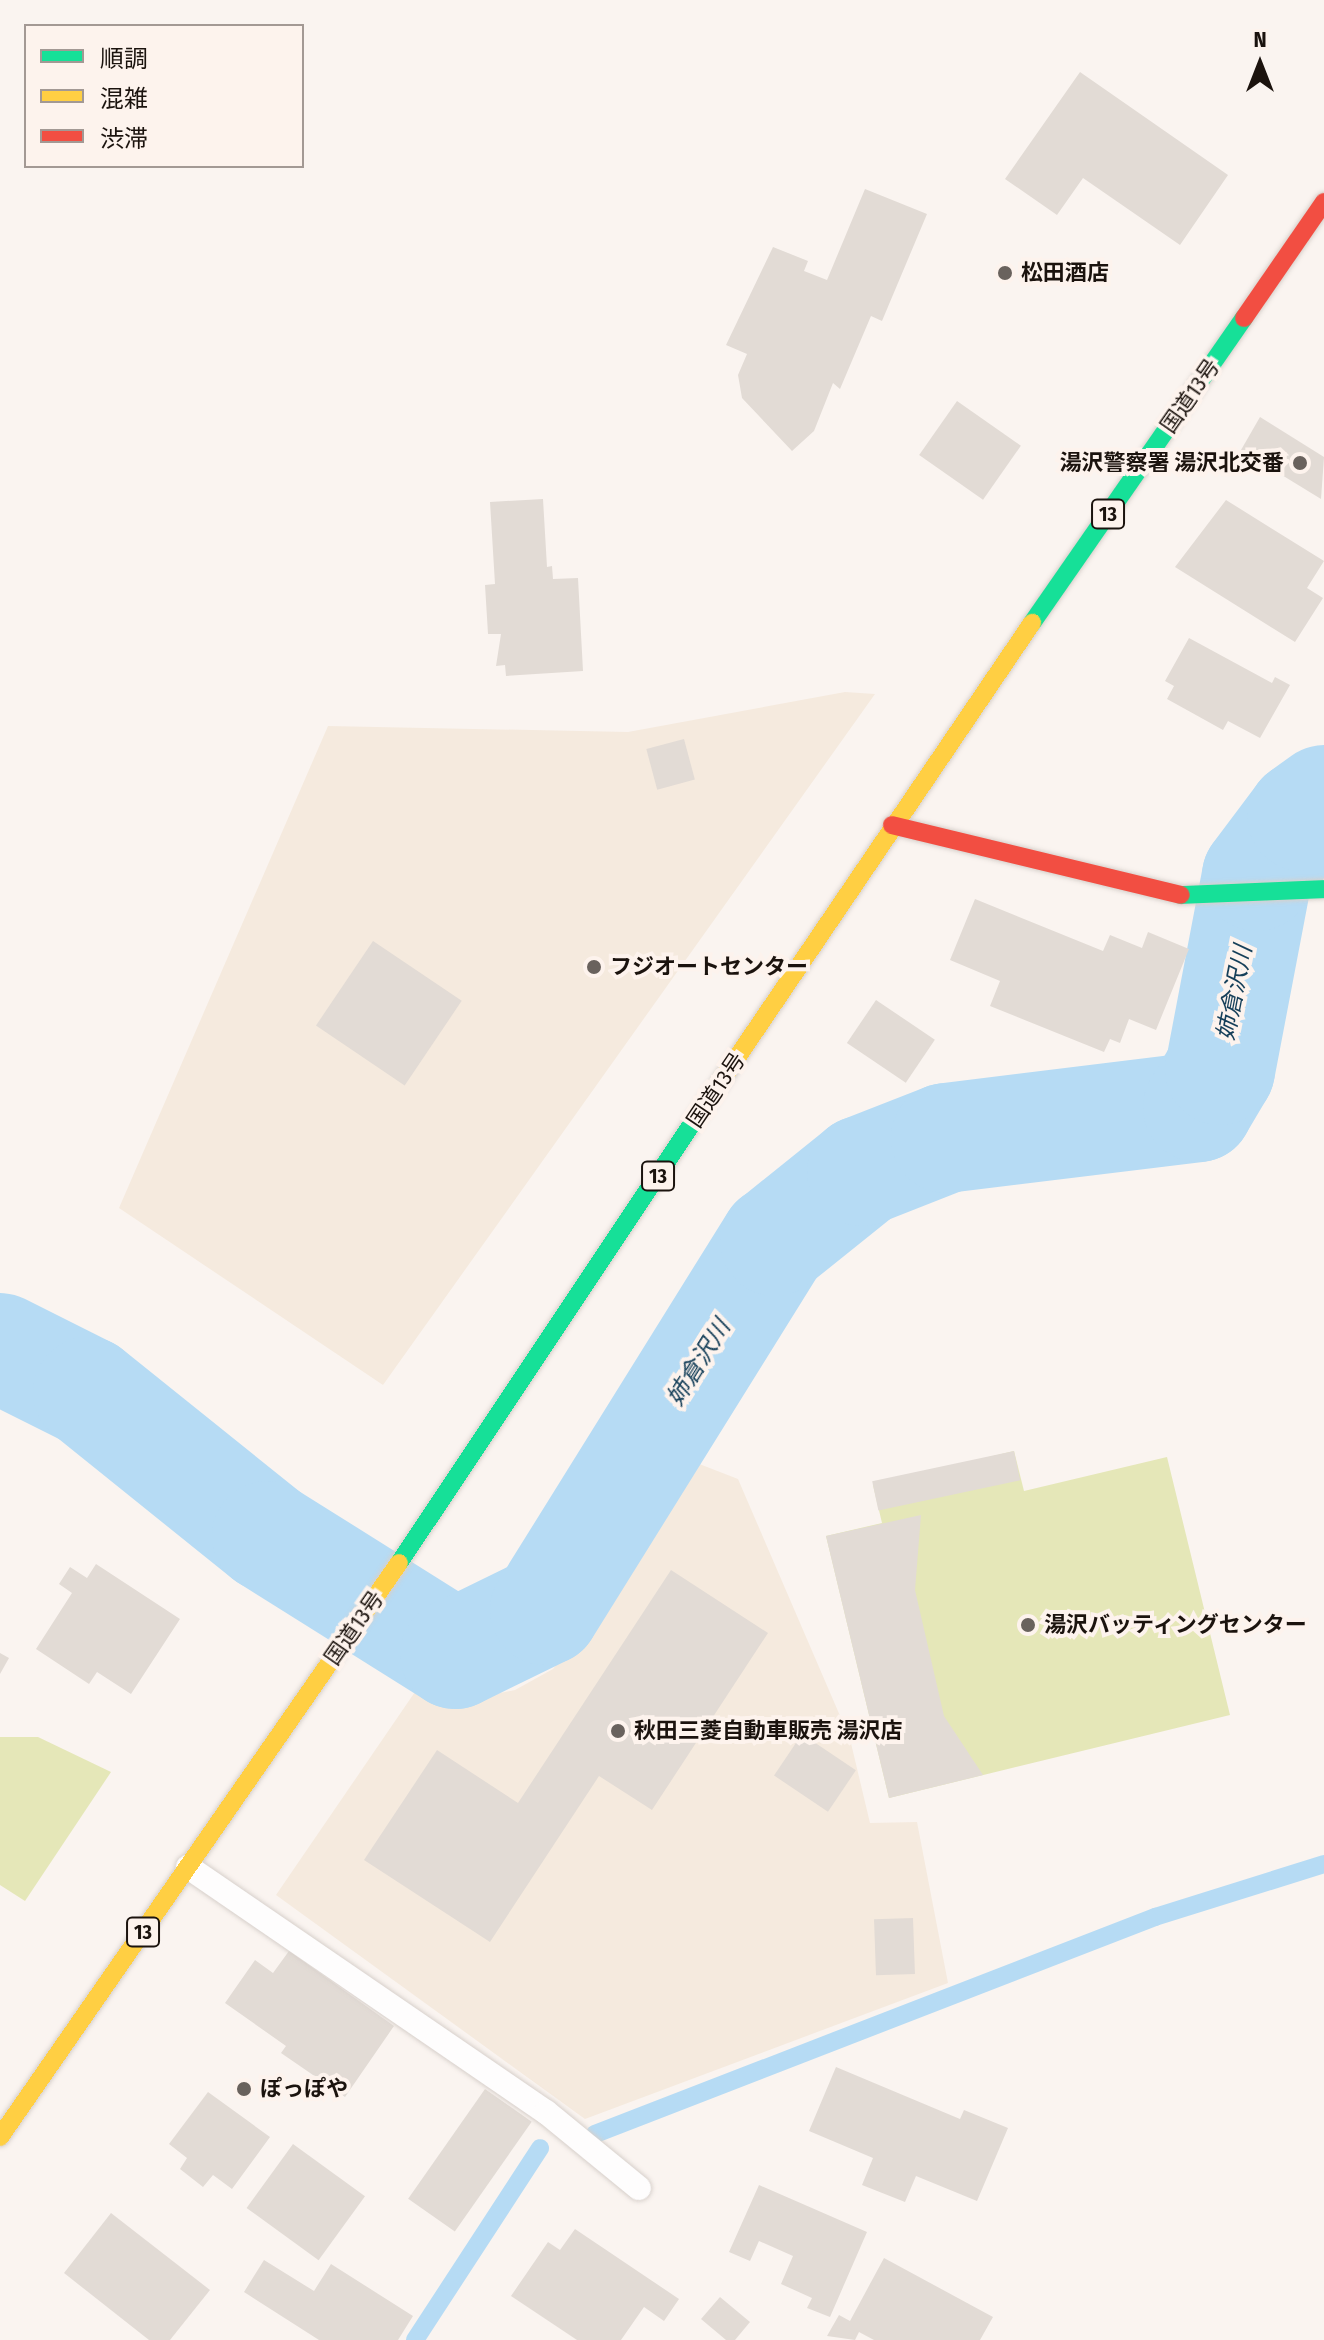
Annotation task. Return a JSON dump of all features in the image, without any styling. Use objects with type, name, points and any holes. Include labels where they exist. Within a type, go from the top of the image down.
[{"type":"main road","name":"国道13号","points":[[0,2137],[424,1527],[892,825],[1324,202]]},
{"type":"main road","points":[[892,825],[1176,895],[1299,893],[1324,889]]},
{"type":"lane","points":[[188,1867],[546,2112],[639,2188]]},
{"type":"shaded area","points":[[845,692],[875,694],[383,1385],[119,1208],[328,726],[628,732]]},
{"type":"shaded area","points":[[689,1460],[738,1479],[850,1739],[870,1823],[917,1822],[948,1983],[585,2119],[276,1895],[417,1689],[465,1700],[515,1690],[553,1669],[629,1572]]},
{"type":"green space","name":"湯沢バッティングセンター","points":[[1014,1451],[1024,1491],[1167,1457],[1230,1715],[889,1798],[826,1536],[882,1523],[873,1485]]},
{"type":"green space","points":[[0,1737],[38,1737],[111,1772],[25,1901],[0,1885]]},
{"type":"building","points":[[1080,72],[1228,175],[1180,245],[1083,178],[1057,215],[1005,179]]},
{"type":"building","points":[[865,189],[927,214],[882,321],[871,316],[840,389],[833,383],[814,431],[792,451],[742,398],[738,375],[747,354],[726,345],[773,247],[808,261],[804,271],[827,280]]},
{"type":"building","points":[[957,401],[1021,446],[983,500],[919,455]]},
{"type":"building","points":[[1260,417],[1324,457],[1321,499],[1241,450]]},
{"type":"building","points":[[543,499],[547,567],[552,566],[553,579],[578,578],[583,671],[506,676],[505,665],[496,666],[501,634],[488,634],[485,585],[495,584],[490,502]]},
{"type":"building","points":[[1226,500],[1324,561],[1307,588],[1323,598],[1295,642],[1175,567]]},
{"type":"building","points":[[1189,638],[1272,683],[1275,677],[1290,685],[1260,738],[1228,721],[1223,730],[1167,699],[1174,686],[1165,681]]},
{"type":"building","points":[[684,739],[695,780],[657,790],[646,749]]},
{"type":"building","points":[[975,899],[1103,951],[1110,935],[1142,948],[1148,932],[1189,949],[1156,1030],[1129,1019],[1120,1043],[1110,1039],[1104,1052],[990,1006],[1000,981],[950,960]]},
{"type":"building","points":[[373,941],[462,1001],[405,1085],[316,1026]]},
{"type":"building","points":[[876,1000],[935,1040],[906,1083],[847,1043]]},
{"type":"building","points":[[1014,1451],[1020,1480],[878,1510],[872,1481]]},
{"type":"building","points":[[921,1515],[915,1590],[944,1716],[983,1775],[889,1798],[826,1536]]},
{"type":"building","points":[[96,1564],[180,1619],[131,1694],[97,1672],[89,1684],[36,1649],[72,1593],[59,1584],[70,1567],[87,1578]]},
{"type":"building","points":[[671,1570],[768,1633],[652,1810],[599,1776],[490,1942],[364,1860],[437,1750],[518,1803]]},
{"type":"building","points":[[0,1653],[9,1658],[0,1674]]},
{"type":"building","points":[[802,1734],[856,1770],[828,1812],[774,1775]]},
{"type":"building","points":[[913,1918],[915,1974],[876,1975],[874,1919]]},
{"type":"building","points":[[289,1951],[394,2026],[345,2097],[281,2053],[286,2046],[225,2003],[255,1960],[273,1973]]},
{"type":"building","points":[[836,2067],[960,2119],[964,2110],[1008,2128],[977,2201],[916,2176],[905,2202],[862,2185],[873,2158],[809,2131]]},
{"type":"building","points":[[485,2089],[532,2122],[455,2231],[408,2199]]},
{"type":"building","points":[[208,2092],[270,2137],[232,2189],[213,2175],[203,2187],[180,2169],[187,2158],[169,2144]]},
{"type":"building","points":[[293,2144],[365,2196],[319,2260],[247,2208]]},
{"type":"building","points":[[759,2185],[867,2232],[830,2317],[807,2308],[812,2298],[781,2284],[793,2256],[759,2241],[750,2261],[729,2252]]},
{"type":"building","points":[[111,2213],[210,2290],[170,2340],[149,2340],[64,2273]]},
{"type":"building","points":[[575,2229],[679,2299],[664,2321],[644,2307],[621,2340],[577,2340],[511,2296],[548,2242],[560,2250]]},
{"type":"building","points":[[884,2258],[993,2317],[980,2340],[874,2340],[859,2332],[855,2340],[827,2336],[839,2315],[850,2321]]},
{"type":"building","points":[[264,2260],[314,2291],[331,2264],[413,2316],[398,2340],[319,2340],[244,2292]]},
{"type":"building","points":[[720,2297],[750,2322],[735,2340],[726,2340],[701,2319]]},
{"type":"waterway","name":"姉倉沢川","points":[[0,1348],[88,1392],[267,1536],[455,1654],[545,1610],[775,1241],[862,1171],[946,1138],[1198,1107],[1220,1070],[1257,876],[1302,816],[1324,800]]},
{"type":"waterway","points":[[595,2134],[1155,1917],[1324,1864]]},
{"type":"waterway","points":[[415,2340],[540,2148]]},
{"type":"traffic: fast","points":[[1032,623],[1244,318]]},
{"type":"traffic: fast","points":[[1181,895],[1324,889]]},
{"type":"traffic: fast","points":[[399,1563],[698,1115]]},
{"type":"traffic: slow","points":[[698,1115],[1032,623]]},
{"type":"traffic: slow","points":[[0,2137],[399,1563]]},
{"type":"traffic: jam","points":[[1244,318],[1324,202]]},
{"type":"traffic: jam","points":[[892,825],[1181,895]]},
{"type":"place","name":"松田酒店","points":[[1005,273]]},
{"type":"place","name":"湯沢警察署 湯沢北交番","points":[[1300,463]]},
{"type":"place","name":"フジオートセンター","points":[[594,967]]},
{"type":"place","name":"湯沢バッティングセンター","points":[[1028,1625]]},
{"type":"place","name":"秋田三菱自動車販売 湯沢店","points":[[618,1731]]},
{"type":"place","name":"ぽっぽや","points":[[244,2089]]}]
